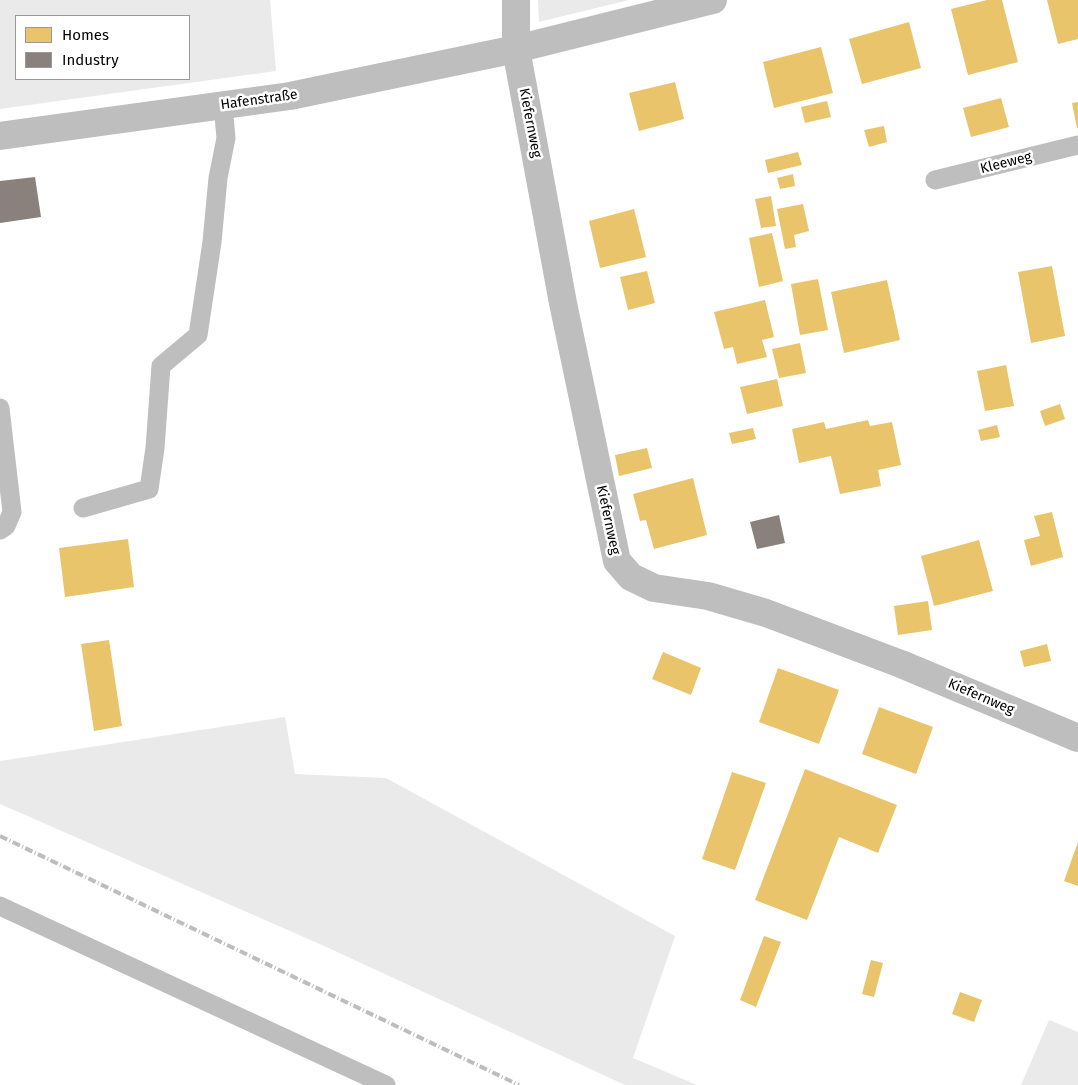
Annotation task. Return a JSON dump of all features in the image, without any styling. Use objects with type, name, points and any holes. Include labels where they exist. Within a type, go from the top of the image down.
[{"type":"street","points":[[516,0],[516,49]]},
{"type":"street","name":"Hafenstraße","points":[[0,136],[290,96],[516,49],[713,0]]},
{"type":"street","name":"Kiefernweg","points":[[516,49],[565,313],[617,561],[631,577],[654,588],[708,596],[766,613],[901,664],[1078,738]]},
{"type":"lane","points":[[83,508],[149,489],[155,448],[161,366],[198,335],[212,242],[218,178],[226,138],[223,105]]},
{"type":"lane","name":"Kleeweg","points":[[934,180],[1078,145]]},
{"type":"lane","points":[[0,408],[12,512],[6,526],[0,530]]},
{"type":"lane","points":[[0,906],[386,1085]]},
{"type":"shaded area","points":[[0,0],[270,0],[276,71],[0,109]]},
{"type":"shaded area","points":[[538,0],[629,0],[539,22]]},
{"type":"shaded area","points":[[285,717],[295,774],[386,778],[675,936],[633,1058],[697,1085],[625,1085],[322,945],[0,804],[0,761]]},
{"type":"shaded area","points":[[1049,1020],[1078,1032],[1078,1085],[1021,1085]]},
{"type":"building: Homes","points":[[987,0],[1002,0],[1018,62],[968,75],[951,9]]},
{"type":"building: Homes","points":[[1047,0],[1078,0],[1078,39],[1058,44]]},
{"type":"building: Homes","points":[[909,22],[921,68],[862,84],[849,39]]},
{"type":"building: Homes","points":[[821,47],[833,93],[774,108],[763,62]]},
{"type":"building: Homes","points":[[675,82],[684,119],[639,131],[629,93]]},
{"type":"building: Homes","points":[[1001,98],[1009,127],[971,137],[963,108]]},
{"type":"building: Homes","points":[[827,101],[831,117],[805,123],[801,107]]},
{"type":"building: Homes","points":[[1078,102],[1078,128],[1077,128],[1072,103]]},
{"type":"building: Homes","points":[[884,126],[887,142],[869,147],[864,130]]},
{"type":"building: Homes","points":[[798,152],[802,165],[768,173],[765,160]]},
{"type":"building: Homes","points":[[793,174],[795,186],[780,189],[777,178]]},
{"type":"building: Homes","points":[[771,196],[776,226],[761,228],[755,199]]},
{"type":"building: Homes","points":[[803,204],[809,231],[794,235],[796,247],[785,249],[777,209]]},
{"type":"building: Homes","points":[[634,209],[646,257],[600,268],[589,221]]},
{"type":"building: Homes","points":[[772,233],[783,281],[759,287],[749,238]]},
{"type":"building: Homes","points":[[1052,266],[1065,336],[1031,343],[1018,272]]},
{"type":"building: Homes","points":[[647,271],[655,303],[628,310],[620,277]]},
{"type":"building: Homes","points":[[818,279],[828,330],[800,335],[791,284]]},
{"type":"building: Homes","points":[[887,280],[900,340],[844,353],[831,292]]},
{"type":"building: Homes","points":[[765,300],[774,337],[762,340],[767,357],[737,364],[733,347],[724,349],[714,312]]},
{"type":"building: Homes","points":[[800,343],[806,373],[779,378],[772,349]]},
{"type":"building: Homes","points":[[1006,365],[1014,406],[985,411],[977,371]]},
{"type":"building: Homes","points":[[777,379],[783,406],[747,414],[740,387]]},
{"type":"building: Homes","points":[[1060,404],[1065,419],[1045,426],[1040,411]]},
{"type":"building: Homes","points":[[868,420],[870,426],[892,422],[901,465],[878,470],[881,486],[840,494],[831,456],[799,463],[792,429],[824,422],[826,429]]},
{"type":"building: Homes","points":[[997,425],[1000,437],[981,441],[978,430]]},
{"type":"building: Homes","points":[[753,428],[756,439],[732,444],[729,433]]},
{"type":"building: Homes","points":[[647,448],[652,468],[619,476],[615,455]]},
{"type":"building: Homes","points":[[693,478],[707,535],[654,549],[646,520],[640,521],[633,494]]},
{"type":"building: Homes","points":[[1052,512],[1063,557],[1031,566],[1024,540],[1040,536],[1034,516]]},
{"type":"building: Homes","points":[[128,539],[134,587],[65,597],[59,548]]},
{"type":"building: Homes","points":[[979,540],[993,591],[934,606],[921,556]]},
{"type":"building: Homes","points":[[928,601],[932,630],[898,635],[894,606]]},
{"type":"building: Homes","points":[[109,640],[122,726],[94,731],[81,644]]},
{"type":"building: Homes","points":[[1047,644],[1051,661],[1024,667],[1020,651]]},
{"type":"building: Homes","points":[[663,652],[701,668],[691,695],[652,679]]},
{"type":"building: Homes","points":[[778,668],[839,690],[819,744],[759,722]]},
{"type":"building: Homes","points":[[879,707],[933,727],[916,774],[862,754]]},
{"type":"building: Homes","points":[[805,769],[897,805],[878,853],[839,837],[807,920],[755,900]]},
{"type":"building: Homes","points":[[732,772],[766,783],[735,870],[702,859]]},
{"type":"building: Homes","points":[[1078,842],[1078,886],[1064,881]]},
{"type":"building: Homes","points":[[764,936],[781,942],[756,1007],[740,1000]]},
{"type":"building: Homes","points":[[871,960],[883,963],[874,997],[862,994]]},
{"type":"building: Homes","points":[[960,992],[982,1000],[974,1022],[952,1014]]},
{"type":"building: Industry","points":[[35,177],[41,217],[0,223],[0,181]]},
{"type":"building: Industry","points":[[779,515],[785,543],[757,549],[750,522]]},
{"type":"railway","points":[[0,836],[519,1085]]}]
